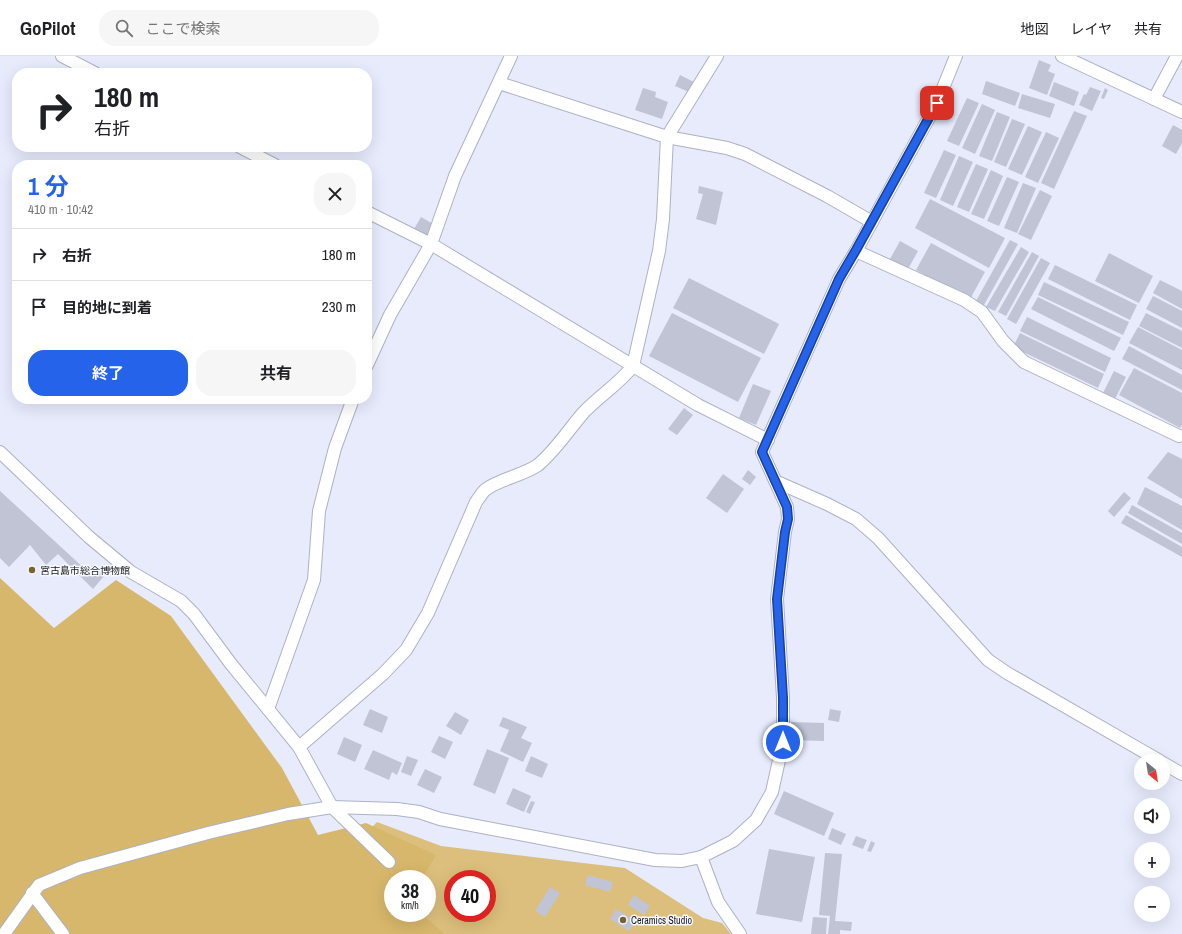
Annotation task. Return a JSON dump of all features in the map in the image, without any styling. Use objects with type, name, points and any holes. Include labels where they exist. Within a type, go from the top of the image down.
[{"type":"street","points":[[62,56],[85,68]]},
{"type":"street","points":[[372,354],[390,315],[431,244],[455,176],[511,56]]},
{"type":"street","points":[[299,747],[383,674],[406,650],[428,613],[476,502],[485,490],[516,477],[538,464],[559,443],[585,411],[624,377],[633,366],[659,251],[663,218],[667,137],[717,56]]},
{"type":"street","points":[[4,934],[39,885],[80,868],[288,814],[332,807],[397,809],[419,812],[440,818],[655,860],[682,861],[701,857],[733,841],[756,820],[772,792],[783,742],[783,698],[777,599],[785,532],[788,519],[787,507],[777,482],[762,452],[839,279],[937,103],[956,56]]},
{"type":"street","points":[[1062,56],[1182,112]]},
{"type":"street","points":[[1154,99],[1177,56]]},
{"type":"street","points":[[499,83],[667,137],[728,148],[745,154],[827,196],[872,222]]},
{"type":"street","points":[[250,152],[265,160]]},
{"type":"street","points":[[372,214],[431,244],[698,405],[768,440]]},
{"type":"street","points":[[856,250],[964,300],[982,312],[1003,340],[1024,362],[1180,436]]},
{"type":"street","points":[[268,710],[314,580],[319,511],[334,448],[351,404]]},
{"type":"street","points":[[0,452],[89,537],[117,561],[131,572],[181,601],[194,614],[231,664],[299,747],[332,807],[389,862]]},
{"type":"street","points":[[777,482],[856,519],[878,538],[988,660],[1007,673],[1148,754]]},
{"type":"street","points":[[1170,767],[1182,774]]},
{"type":"street","points":[[701,857],[718,902],[740,934]]},
{"type":"street","points":[[32,893],[63,934]]},
{"type":"shaded area","points":[[0,578],[54,628],[116,580],[171,616],[282,768],[318,835],[366,823],[436,855],[427,870],[384,870],[384,922],[431,922],[445,934],[0,934]]},
{"type":"shaded area","points":[[377,822],[441,846],[625,868],[703,918],[722,923],[731,934],[328,934],[332,868]]},
{"type":"building","points":[[1039,60],[1051,65],[1048,71],[1055,74],[1047,95],[1029,88]]},
{"type":"building","points":[[680,75],[694,82],[689,92],[675,86]]},
{"type":"building","points":[[986,81],[1020,93],[1015,106],[982,94]]},
{"type":"building","points":[[1054,82],[1079,92],[1074,106],[1049,96]]},
{"type":"building","points":[[1090,87],[1101,91],[1092,111],[1079,105],[1084,94],[1086,95]]},
{"type":"building","points":[[643,88],[656,92],[655,97],[668,102],[662,119],[635,110]]},
{"type":"building","points":[[1105,88],[1108,90],[1104,99],[1101,98]]},
{"type":"building","points":[[1022,94],[1055,104],[1050,118],[1018,108]]},
{"type":"building","points":[[967,98],[979,103],[959,146],[947,141]]},
{"type":"building","points":[[982,104],[995,110],[975,154],[962,148]]},
{"type":"building","points":[[1074,111],[1087,116],[1054,189],[1041,183]]},
{"type":"building","points":[[997,112],[1010,117],[992,161],[979,156]]},
{"type":"building","points":[[1012,119],[1025,124],[1006,167],[994,162]]},
{"type":"building","points":[[1173,125],[1182,130],[1182,143],[1176,154],[1162,146]]},
{"type":"building","points":[[1028,126],[1042,132],[1022,175],[1008,169]]},
{"type":"building","points":[[1046,132],[1059,138],[1038,183],[1025,177]]},
{"type":"building","points":[[944,150],[956,155],[936,198],[924,193]]},
{"type":"building","points":[[959,156],[973,162],[953,206],[940,200]]},
{"type":"building","points":[[976,164],[988,169],[969,212],[957,207]]},
{"type":"building","points":[[991,170],[1003,176],[984,219],[971,214]]},
{"type":"building","points":[[1007,177],[1019,182],[999,226],[987,221]]},
{"type":"building","points":[[1023,183],[1036,188],[1017,233],[1004,228]]},
{"type":"building","points":[[699,186],[723,192],[716,225],[696,219],[703,194],[698,193]]},
{"type":"building","points":[[1040,190],[1052,196],[1031,240],[1018,234]]},
{"type":"building","points":[[930,199],[1005,238],[989,268],[915,228]]},
{"type":"building","points":[[421,217],[435,225],[428,237],[414,229]]},
{"type":"building","points":[[1010,240],[1018,244],[984,305],[976,301]]},
{"type":"building","points":[[900,241],[918,251],[908,269],[890,259]]},
{"type":"building","points":[[931,243],[985,272],[970,299],[916,270]]},
{"type":"building","points":[[1021,247],[1029,252],[995,311],[986,307]]},
{"type":"building","points":[[1032,252],[1039,256],[1006,316],[998,312]]},
{"type":"building","points":[[1109,253],[1153,276],[1139,303],[1095,281]]},
{"type":"building","points":[[1041,258],[1050,263],[1016,324],[1007,319]]},
{"type":"building","points":[[1055,265],[1137,305],[1130,320],[1048,279]]},
{"type":"building","points":[[689,278],[779,324],[764,354],[673,308]]},
{"type":"building","points":[[1160,280],[1182,291],[1182,309],[1153,293]]},
{"type":"building","points":[[1044,282],[1129,322],[1123,335],[1038,295]]},
{"type":"building","points":[[1153,296],[1182,311],[1182,328],[1146,309]]},
{"type":"building","points":[[1038,297],[1121,338],[1114,351],[1031,309]]},
{"type":"building","points":[[672,313],[761,358],[738,402],[649,356]]},
{"type":"building","points":[[1146,313],[1182,331],[1182,348],[1139,326]]},
{"type":"building","points":[[1027,317],[1111,358],[1105,372],[1020,331]]},
{"type":"building","points":[[1138,327],[1182,350],[1182,370],[1129,343]]},
{"type":"building","points":[[1020,333],[1104,374],[1098,388],[1013,347]]},
{"type":"building","points":[[1129,346],[1182,375],[1182,390],[1122,359]]},
{"type":"building","points":[[1134,368],[1182,393],[1182,425],[1180,428],[1119,395]]},
{"type":"building","points":[[1114,371],[1126,377],[1114,401],[1102,395]]},
{"type":"building","points":[[753,384],[771,391],[756,425],[739,418]]},
{"type":"building","points":[[684,408],[693,415],[677,435],[668,429]]},
{"type":"building","points":[[1168,452],[1182,459],[1182,499],[1147,478]]},
{"type":"building","points":[[748,470],[756,477],[750,485],[742,479]]},
{"type":"building","points":[[723,474],[744,489],[727,513],[706,498]]},
{"type":"building","points":[[1145,487],[1182,506],[1182,530],[1137,504]]},
{"type":"building","points":[[0,491],[86,570],[94,565],[104,576],[93,589],[58,554],[46,565],[30,545],[9,567],[0,558]]},
{"type":"building","points":[[1124,492],[1131,498],[1114,517],[1108,511]]},
{"type":"building","points":[[1132,505],[1182,533],[1182,544],[1128,513]]},
{"type":"building","points":[[1126,515],[1182,547],[1182,557],[1121,523]]},
{"type":"building","points":[[370,709],[388,717],[382,733],[363,725]]},
{"type":"building","points":[[830,709],[841,711],[839,722],[828,720]]},
{"type":"building","points":[[455,712],[469,720],[461,735],[446,726]]},
{"type":"building","points":[[503,717],[527,727],[521,738],[532,743],[523,762],[500,751],[509,730],[499,726]]},
{"type":"building","points":[[791,722],[824,723],[824,741],[791,740]]},
{"type":"building","points":[[439,736],[453,742],[445,759],[431,752]]},
{"type":"building","points":[[344,737],[362,745],[355,762],[337,754]]},
{"type":"building","points":[[487,749],[509,758],[495,794],[473,785]]},
{"type":"building","points":[[373,750],[402,763],[397,775],[392,772],[389,780],[364,769]]},
{"type":"building","points":[[407,756],[418,760],[411,776],[401,772]]},
{"type":"building","points":[[531,756],[548,764],[542,778],[525,771]]},
{"type":"building","points":[[425,769],[442,777],[434,793],[417,785]]},
{"type":"building","points":[[513,788],[531,796],[524,812],[506,804]]},
{"type":"building","points":[[784,791],[834,813],[824,836],[774,814]]},
{"type":"building","points":[[531,801],[535,802],[530,814],[526,812]]},
{"type":"building","points":[[832,828],[846,834],[841,845],[828,839]]},
{"type":"building","points":[[856,836],[867,840],[863,849],[852,845]]},
{"type":"building","points":[[871,841],[875,843],[871,852],[867,851]]},
{"type":"building","points":[[769,849],[815,857],[802,922],[756,914]]},
{"type":"building","points":[[825,853],[842,854],[835,921],[852,922],[851,931],[840,930],[840,934],[828,934],[830,916],[819,915]]},
{"type":"building","points":[[588,875],[613,882],[610,892],[585,885]]},
{"type":"building","points":[[550,887],[560,893],[545,917],[535,911]]},
{"type":"building","points":[[634,895],[650,906],[644,915],[628,905]]},
{"type":"building","name":"Ceramics Studio","points":[[616,909],[636,921],[629,931],[610,919]]},
{"type":"building","points":[[813,917],[827,918],[826,934],[811,934]]},
{"type":"place","name":"宮古島市総合博物館","points":[[32,570]]},
{"type":"place","name":"Ceramics Studio","points":[[623,920]]},
{"type":"route","points":[[783,742],[783,698],[777,599],[785,532],[788,519],[787,507],[777,482],[762,452],[768,442],[839,279],[937,103]]}]
